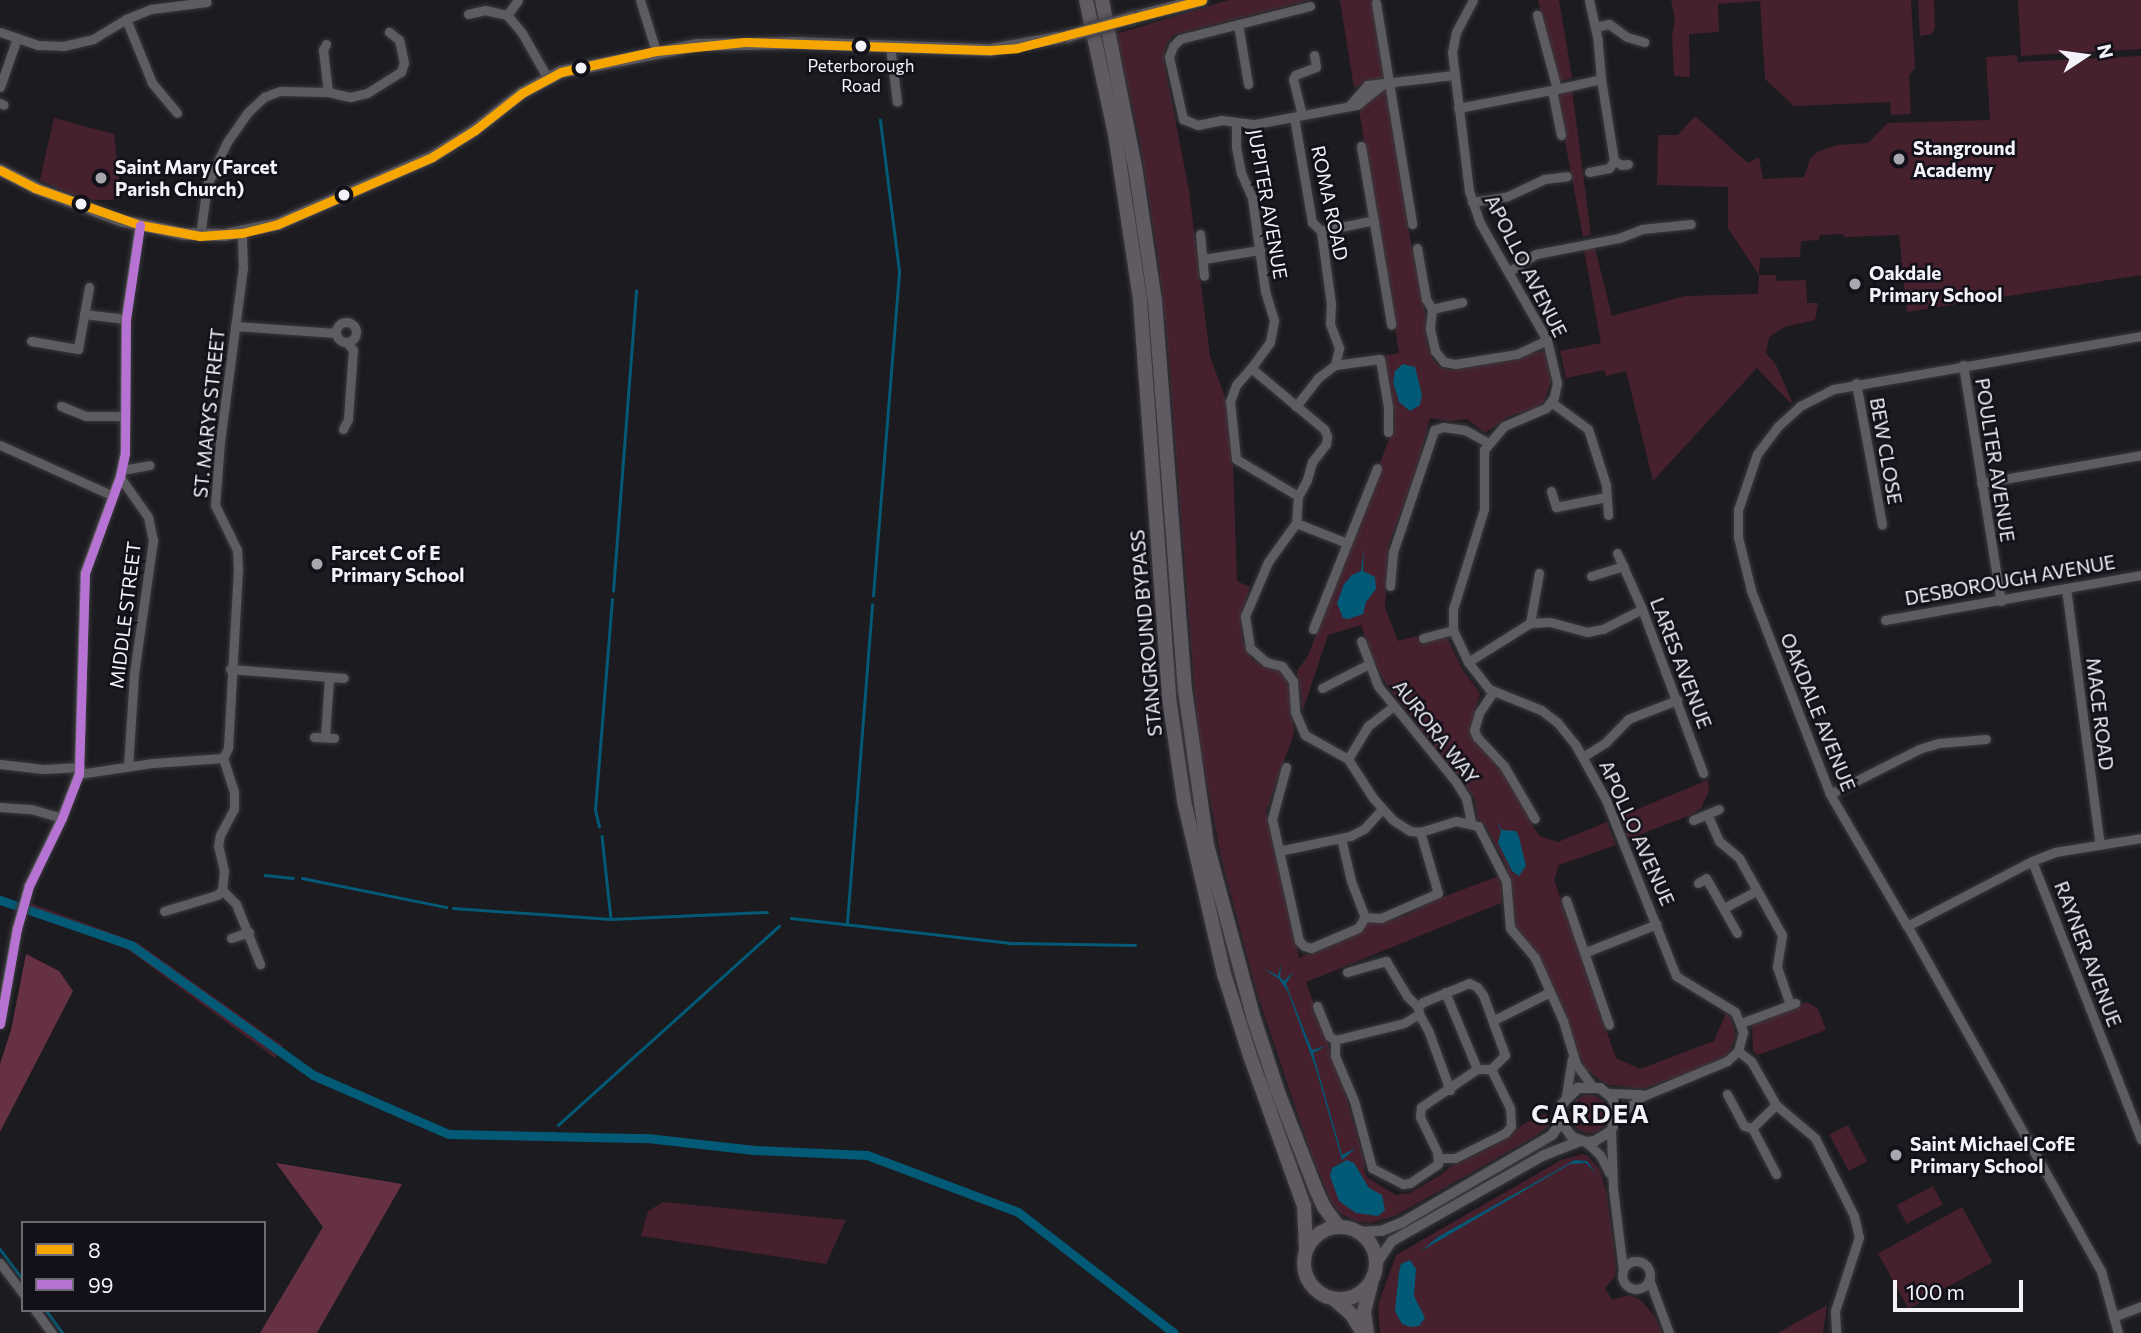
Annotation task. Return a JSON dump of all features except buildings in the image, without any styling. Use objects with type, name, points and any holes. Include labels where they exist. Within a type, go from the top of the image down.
[{"type":"main road","name":"STANGROUND BYPASS","points":[[1086,0],[1115,134],[1140,300],[1169,698],[1184,801],[1224,974],[1250,1056],[1304,1206],[1306,1249]]},
{"type":"main road","name":"STANGROUND BYPASS","points":[[1102,0],[1135,166],[1155,301],[1185,690],[1207,845],[1250,1006],[1278,1092],[1324,1207],[1338,1226]]},
{"type":"main road","points":[[0,170],[35,188],[140,225],[200,236],[242,233],[278,224],[432,157],[547,77],[656,51],[746,42],[992,50],[1068,36],[1202,0]]},
{"type":"main road","points":[[1338,1226],[1359,1232],[1368,1240],[1377,1263],[1364,1312],[1365,1333],[1352,1315],[1335,1300],[1320,1294],[1308,1282],[1303,1266],[1306,1249],[1319,1233],[1338,1226]]},
{"type":"main road","points":[[1335,1300],[1356,1296],[1372,1281]]},
{"type":"street","points":[[507,15],[518,0]]},
{"type":"street","points":[[640,0],[656,51]]},
{"type":"street","name":"APOLLO AVENUE","points":[[1473,0],[1456,32],[1452,52],[1472,202],[1547,340],[1557,383],[1551,402]]},
{"type":"street","points":[[1589,0],[1614,161],[1609,167],[1589,172]]},
{"type":"street","points":[[0,32],[52,47],[76,44],[93,39],[126,19],[151,9],[207,2]]},
{"type":"street","points":[[1376,3],[1386,84],[1406,161],[1412,224]]},
{"type":"street","points":[[1310,6],[1181,39],[1172,46],[1169,57],[1183,120],[1198,125],[1221,120],[1255,124],[1362,103],[1386,84],[1453,75]]},
{"type":"street","points":[[468,14],[485,10],[507,15],[522,33],[547,77]]},
{"type":"street","points":[[1537,15],[1554,89],[1561,135]]},
{"type":"street","points":[[126,19],[152,83],[177,113]]},
{"type":"street","points":[[1238,24],[1248,84]]},
{"type":"street","points":[[1595,27],[1609,24],[1627,37],[1644,42]]},
{"type":"street","points":[[200,236],[207,185],[227,142],[262,95],[280,91],[328,92],[350,97],[367,93],[401,72],[404,63],[399,40],[389,32]]},
{"type":"street","points":[[0,87],[17,38]]},
{"type":"street","points":[[326,44],[323,50],[328,92]]},
{"type":"street","points":[[890,46],[897,102]]},
{"type":"street","name":"ROMA ROAD","points":[[1314,55],[1316,67],[1295,75],[1293,79],[1312,222],[1321,231],[1331,304],[1331,324],[1339,348],[1335,365]]},
{"type":"street","points":[[1458,108],[1601,79]]},
{"type":"street","name":"JUPITER AVENUE","points":[[1236,122],[1236,147],[1241,173],[1252,198],[1265,291],[1274,321],[1269,342],[1236,386],[1230,401],[1236,459],[1298,496]]},
{"type":"street","points":[[1362,146],[1391,324]]},
{"type":"street","points":[[1614,161],[1628,164]]},
{"type":"street","points":[[1472,202],[1508,196],[1544,179],[1567,176]]},
{"type":"street","points":[[1321,231],[1374,220]]},
{"type":"street","points":[[1508,272],[1536,254],[1619,238],[1642,229],[1690,224]]},
{"type":"street","points":[[1,1017],[19,919],[29,886],[62,818],[80,770],[85,573],[111,495],[121,474],[126,319],[140,225]]},
{"type":"street","name":"ST. MARYS STREET","points":[[223,758],[228,748],[237,550],[215,505],[243,268],[242,233]]},
{"type":"street","points":[[1200,234],[1204,276]]},
{"type":"street","points":[[1417,248],[1426,299],[1432,309],[1430,329],[1435,351],[1444,362],[1455,364],[1517,354],[1547,340]]},
{"type":"street","points":[[1203,258],[1260,250]]},
{"type":"street","points":[[31,341],[78,349],[89,287]]},
{"type":"street","points":[[229,297],[239,298]]},
{"type":"street","points":[[1432,309],[1462,302]]},
{"type":"street","points":[[84,314],[126,319]]},
{"type":"street","points":[[343,429],[348,419],[353,351],[347,342],[338,339],[336,333],[340,324],[352,325],[355,333],[347,342]]},
{"type":"street","points":[[235,326],[336,333]]},
{"type":"street","name":"OAKDALE AVENUE","points":[[2118,1333],[2101,1271],[1908,926],[1830,794],[1752,590],[1738,537],[1738,510],[1757,454],[1777,427],[1813,398],[1856,383],[2141,336]]},
{"type":"street","points":[[1296,405],[1318,378],[1335,365],[1380,359],[1388,407],[1388,432]]},
{"type":"street","name":"POULTER AVENUE","points":[[1963,365],[2001,601]]},
{"type":"street","points":[[1251,368],[1324,429],[1327,436],[1326,444],[1312,463],[1298,496],[1296,523],[1268,562],[1245,616],[1250,648],[1266,662],[1282,666],[1293,681],[1296,712],[1305,736],[1348,759],[1382,809],[1403,827],[1420,832],[1456,821],[1471,822],[1485,835],[1506,881],[1510,928],[1535,958],[1548,993],[1563,1021],[1580,1071],[1592,1086],[1607,1093],[1633,1095],[1654,1091]]},
{"type":"street","name":"BEW CLOSE","points":[[1856,383],[1882,525]]},
{"type":"street","points":[[1423,638],[1453,630],[1453,609],[1482,518],[1485,499],[1482,460],[1488,443],[1504,426],[1541,412],[1551,402],[1588,429],[1606,485],[1608,514]]},
{"type":"street","points":[[61,406],[86,416],[124,416]]},
{"type":"street","points":[[1390,586],[1398,533],[1434,430],[1443,427],[1465,429],[1488,443]]},
{"type":"street","points":[[0,445],[111,495]]},
{"type":"street","points":[[1981,483],[2141,455]]},
{"type":"street","points":[[121,474],[150,465]]},
{"type":"street","points":[[1313,629],[1377,468]]},
{"type":"street","name":"MIDDLE STREET","points":[[121,474],[148,517],[153,540],[134,674],[128,766]]},
{"type":"street","points":[[1551,491],[1556,507],[1606,497]]},
{"type":"street","points":[[1296,523],[1347,543]]},
{"type":"street","name":"LARES AVENUE","points":[[1617,553],[1642,610],[1703,772]]},
{"type":"street","points":[[1591,576],[1623,566]]},
{"type":"street","points":[[1530,623],[1539,573]]},
{"type":"street","name":"DESBOROUGH AVENUE","points":[[1885,620],[2141,575]]},
{"type":"street","name":"MACE ROAD","points":[[2066,588],[2100,845]]},
{"type":"street","points":[[1468,662],[1530,623],[1550,622],[1587,632],[1602,629],[1642,610]]},
{"type":"street","name":"APOLLO AVENUE","points":[[1453,630],[1468,662],[1493,692],[1541,710],[1552,718],[1584,756],[1606,800],[1676,976],[1729,1007],[1741,1023]]},
{"type":"street","name":"AURORA WAY","points":[[1361,642],[1367,665],[1394,706],[1466,798],[1471,822]]},
{"type":"street","points":[[1322,688],[1367,665]]},
{"type":"street","points":[[230,669],[344,678]]},
{"type":"street","points":[[314,737],[330,738],[329,678]]},
{"type":"street","points":[[1493,692],[1479,713],[1474,730],[1518,781],[1535,819]]},
{"type":"street","points":[[1584,756],[1605,743],[1628,719],[1676,700]]},
{"type":"street","points":[[1348,759],[1368,726],[1394,706]]},
{"type":"street","points":[[1830,794],[1919,749],[1939,743],[1986,739]]},
{"type":"street","points":[[0,764],[80,770],[223,758],[234,792],[234,809],[220,835],[218,846],[224,871],[222,890],[217,895],[164,911]]},
{"type":"street","points":[[1286,767],[1273,805],[1274,832],[1299,941],[1311,948],[1358,928],[1365,916]]},
{"type":"street","points":[[0,807],[10,802],[62,818]]},
{"type":"street","points":[[1693,820],[1719,808]]},
{"type":"street","points":[[1279,852],[1341,838],[1364,829],[1382,809]]},
{"type":"street","points":[[1377,1263],[1392,1241],[1542,1156],[1604,1138],[1611,1131],[1617,1116],[1634,1101],[1716,1068],[1738,1051],[1743,1039],[1741,1023],[1793,1004],[1777,967],[1782,935],[1739,858],[1719,841],[1707,814]]},
{"type":"street","points":[[1365,916],[1381,918],[1438,893],[1420,832]]},
{"type":"street","points":[[1341,838],[1351,881],[1365,916]]},
{"type":"street","points":[[1908,926],[2032,860],[2055,852],[2141,838]]},
{"type":"street","name":"RAYNER AVENUE","points":[[2032,860],[2141,1139]]},
{"type":"street","points":[[1698,883],[1706,878],[1737,933]]},
{"type":"street","points":[[222,890],[236,904],[260,964]]},
{"type":"street","points":[[1724,908],[1756,891]]},
{"type":"street","points":[[1566,900],[1576,915],[1609,1025]]},
{"type":"street","points":[[1586,952],[1657,924]]},
{"type":"street","points":[[231,938],[249,932]]},
{"type":"street","points":[[1347,972],[1386,961],[1419,1011],[1450,1090]]},
{"type":"street","points":[[1317,1006],[1329,1036],[1335,1040],[1404,1023],[1445,992],[1469,983],[1477,987],[1494,1020],[1505,1055],[1490,1069],[1477,1069],[1450,1090],[1421,1107],[1420,1117],[1438,1158],[1434,1170],[1403,1184],[1372,1168],[1354,1101],[1335,1056],[1335,1040]]},
{"type":"street","points":[[1445,992],[1477,1069]]},
{"type":"street","points":[[1494,1020],[1548,993]]},
{"type":"street","points":[[1603,1003],[1614,999]]},
{"type":"street","points":[[1571,1050],[1572,1071],[1560,1113],[1561,1122],[1572,1137],[1583,1142],[1607,1166],[1613,1189],[1625,1283],[1636,1289],[1660,1312]]},
{"type":"street","points":[[1738,1051],[1751,1061],[1776,1105],[1815,1138],[1857,1225],[1857,1247],[1835,1311],[1836,1333]]},
{"type":"street","points":[[1438,1158],[1447,1160],[1465,1154],[1505,1133],[1511,1126],[1510,1108],[1490,1069]]},
{"type":"street","points":[[1566,1096],[1578,1088],[1592,1086]]},
{"type":"street","points":[[1607,1093],[1614,1101],[1617,1116]]},
{"type":"street","points":[[1727,1094],[1744,1126],[1752,1128],[1776,1174]]},
{"type":"street","points":[[1752,1128],[1776,1105]]},
{"type":"street","points":[[1359,1232],[1381,1231],[1401,1223],[1544,1140],[1561,1122]]},
{"type":"street","points":[[1611,1131],[1613,1189]]},
{"type":"street","points":[[1620,1236],[1624,1249],[1648,1270],[1669,1333]]},
{"type":"street","points":[[1623,1271],[1629,1264],[1637,1262]]},
{"type":"street","points":[[0,1263],[21,1291]]},
{"type":"street","points":[[1636,1289],[1644,1286],[1649,1279]]},
{"type":"street","points":[[2113,1317],[2141,1306]]},
{"type":"street","points":[[36,1312],[52,1333]]},
{"type":"shaded area","points":[[1229,0],[1310,0],[1173,35],[1166,46],[1164,61],[1189,191],[1210,356],[1227,403],[1233,464],[1237,581],[1250,587],[1241,615],[1242,638],[1252,660],[1282,672],[1289,685],[1294,733],[1266,812],[1299,958],[1357,933],[1369,922],[1387,921],[1408,914],[1430,902],[1499,876],[1501,903],[1306,982],[1344,1089],[1364,1159],[1364,1171],[1368,1178],[1396,1195],[1410,1193],[1451,1166],[1488,1149],[1522,1125],[1545,1114],[1551,1117],[1549,1126],[1532,1138],[1395,1216],[1370,1223],[1356,1221],[1340,1213],[1331,1201],[1311,1154],[1257,993],[1221,857],[1198,735],[1167,338],[1158,258],[1139,137],[1116,34]]},
{"type":"shaded area","points":[[1340,0],[1374,0],[1385,78],[1370,80],[1354,88]]},
{"type":"shaded area","points":[[1538,0],[1559,0],[1572,78],[1558,81]]},
{"type":"shaded area","points":[[1671,0],[1911,0],[1915,68],[1909,75],[1911,114],[1891,115],[1890,102],[1794,106],[1765,79],[1760,1],[1718,4],[1719,32],[1689,34],[1690,77],[1674,76],[1672,36],[1675,19]]},
{"type":"shaded area","points":[[1918,0],[1934,0],[1935,27],[1932,34],[1920,36]]},
{"type":"shaded area","points":[[2018,0],[2141,0],[2141,49],[2021,56]]},
{"type":"shaded area","points":[[2017,55],[2018,62],[2141,56],[2141,275],[1907,312],[1899,235],[1844,237],[1843,234],[1820,235],[1819,240],[1801,241],[1800,257],[1760,258],[1759,275],[1728,228],[1728,187],[1657,185],[1658,135],[1678,135],[1695,116],[1748,163],[1759,157],[1763,179],[1804,177],[1810,159],[1817,152],[1837,145],[1868,143],[1888,123],[1990,120],[1986,57]]},
{"type":"shaded area","points":[[1387,89],[1408,227],[1425,312],[1428,348],[1435,362],[1442,368],[1452,370],[1507,361],[1540,351],[1546,352],[1551,381],[1544,402],[1536,408],[1509,416],[1485,433],[1467,419],[1451,421],[1430,418],[1416,473],[1389,543],[1385,608],[1398,641],[1417,636],[1421,644],[1446,635],[1462,669],[1480,693],[1471,729],[1503,772],[1539,836],[1558,842],[1607,822],[1616,845],[1559,865],[1554,880],[1616,1058],[1640,1069],[1714,1041],[1726,1013],[1731,1018],[1736,1037],[1727,1055],[1692,1072],[1642,1089],[1606,1084],[1585,1069],[1543,964],[1517,930],[1506,865],[1486,827],[1477,817],[1475,799],[1388,687],[1371,656],[1361,625],[1328,635],[1303,710],[1297,671],[1308,656],[1395,423],[1384,356],[1399,353],[1359,110],[1374,95]]},
{"type":"shaded area","points":[[1572,90],[1591,235],[1583,237],[1556,93]]},
{"type":"shaded area","points":[[54,118],[114,134],[121,195],[112,200],[94,200],[67,193],[40,180]]},
{"type":"shaded area","points":[[1595,248],[1612,316],[1685,296],[1758,294],[1759,275],[1776,275],[1777,281],[1806,280],[1807,303],[1818,303],[1815,320],[1784,327],[1769,337],[1766,353],[1776,365],[1792,401],[1790,403],[1757,368],[1653,481],[1626,371],[1606,376],[1604,370],[1566,378],[1560,351],[1601,343],[1584,250]]},
{"type":"shaded area","points":[[1708,780],[1709,791],[1701,808],[1691,815],[1628,839],[1621,816]]},
{"type":"shaded area","points":[[30,903],[138,943],[283,1046],[275,1058],[127,949],[27,913]]},
{"type":"shaded area","points":[[26,954],[59,971],[73,991],[0,1132],[0,1064],[11,1030]]},
{"type":"shaded area","points":[[1807,1002],[1818,1009],[1826,1030],[1758,1055],[1753,1051],[1752,1025]]},
{"type":"shaded area","points":[[1589,1095],[1602,1101],[1608,1114],[1602,1127],[1589,1133],[1576,1127],[1570,1114],[1576,1101]]},
{"type":"shaded area","points":[[1848,1125],[1867,1161],[1849,1171],[1829,1135]]},
{"type":"shaded area","points":[[1582,1154],[1588,1156],[1600,1170],[1607,1195],[1616,1264],[1615,1277],[1605,1288],[1612,1300],[1629,1295],[1641,1300],[1656,1318],[1662,1333],[1380,1333],[1378,1305],[1396,1255],[1561,1160]]},
{"type":"shaded area","points":[[276,1163],[402,1184],[317,1333],[260,1333],[323,1227]]},
{"type":"shaded area","points":[[1933,1186],[1943,1205],[1907,1224],[1897,1205]]},
{"type":"shaded area","points":[[663,1202],[846,1220],[826,1264],[641,1236],[648,1211]]},
{"type":"shaded area","points":[[1962,1207],[1993,1262],[1909,1309],[1878,1254]]},
{"type":"shaded area","points":[[1827,1305],[1823,1333],[1778,1333]]},
{"type":"water","points":[[1403,364],[1415,367],[1422,395],[1420,405],[1410,411],[1399,402],[1393,382],[1395,371]]},
{"type":"water","points":[[1364,548],[1363,571],[1375,577],[1376,589],[1366,602],[1363,614],[1343,618],[1337,603],[1344,584],[1352,575],[1361,571]]},
{"type":"water","points":[[1497,821],[1502,830],[1516,831],[1519,837],[1526,866],[1519,876],[1512,871],[1498,843],[1501,831]]},
{"type":"water","points":[[1281,964],[1280,977],[1284,981],[1293,972],[1286,984],[1312,1050],[1326,1046],[1313,1053],[1342,1155],[1356,1148],[1342,1160],[1316,1069],[1288,992],[1279,979],[1263,968],[1278,976]]},
{"type":"water","points":[[1347,1160],[1354,1163],[1369,1188],[1382,1195],[1385,1210],[1378,1216],[1356,1213],[1339,1201],[1330,1176],[1332,1168]]},
{"type":"water","points":[[1575,1160],[1587,1161],[1597,1175],[1586,1163],[1570,1164],[1421,1251],[1438,1237]]},
{"type":"water","points":[[1410,1260],[1416,1269],[1414,1296],[1425,1318],[1419,1326],[1411,1327],[1402,1324],[1395,1311],[1401,1264]]},
{"type":"waterway","points":[[873,596],[899,271],[880,120]]},
{"type":"waterway","points":[[613,591],[636,291]]},
{"type":"waterway","points":[[599,827],[595,810],[612,600]]},
{"type":"waterway","points":[[847,923],[872,605]]},
{"type":"waterway","points":[[602,836],[611,919],[767,912]]},
{"type":"waterway","points":[[265,875],[293,878]]},
{"type":"waterway","points":[[302,878],[446,907]]},
{"type":"waterway","points":[[0,900],[131,945],[313,1075],[449,1134],[647,1138],[754,1150],[867,1155],[1018,1212],[1174,1333]]},
{"type":"waterway","points":[[453,908],[611,919]]},
{"type":"waterway","points":[[791,918],[1009,943],[1135,945]]},
{"type":"waterway","points":[[558,1125],[779,926]]},
{"type":"waterway","points":[[0,1249],[21,1276]]},
{"type":"waterway","points":[[47,1312],[63,1333]]},
{"type":"transit line","name":"8","points":[[0,170],[35,188],[140,225],[200,236],[242,233],[278,224],[432,157],[475,130],[522,93],[561,72],[656,51],[745,42],[991,50],[1017,48],[1202,0]]},
{"type":"transit line","name":"99","points":[[0,1024],[17,929],[29,886],[62,818],[79,774],[85,573],[120,477],[125,453],[126,319],[140,225]]},
{"type":"place","name":"Peterborough Road","points":[[861,46]]},
{"type":"place","name":"Stanground Academy","points":[[1899,159]]},
{"type":"place","name":"Saint Mary (Farcet Parish Church)","points":[[101,178]]},
{"type":"place","name":"Oakdale Primary School","points":[[1855,284]]},
{"type":"place","name":"Farcet C of E Primary School","points":[[317,564]]},
{"type":"place","name":"Saint Michael CofE Primary School","points":[[1896,1155]]},
{"type":"district","name":"CARDEA","points":[[1591,1113]]}]
